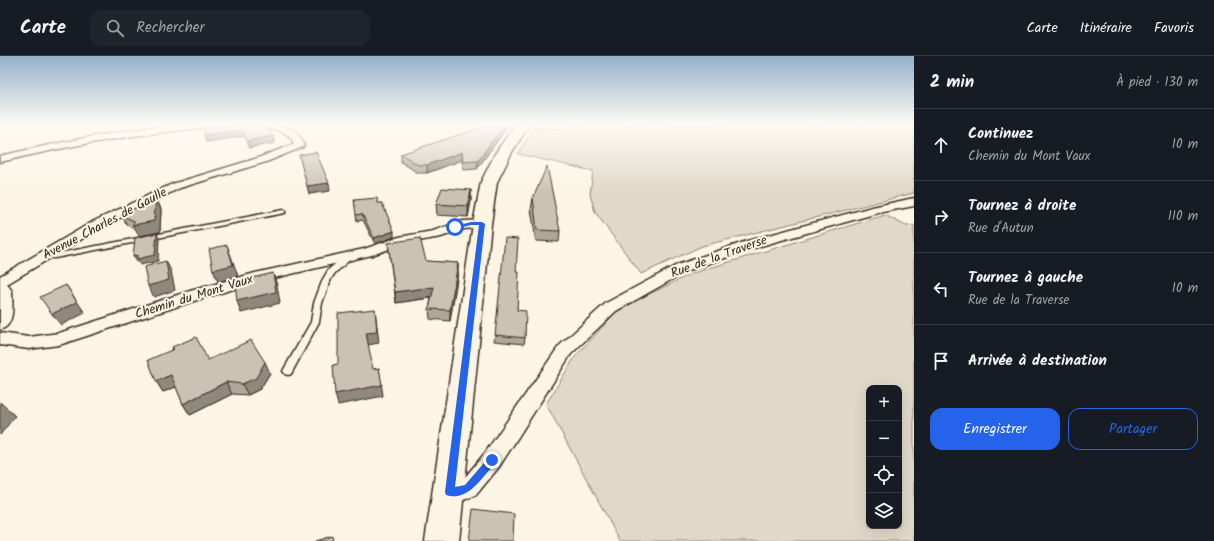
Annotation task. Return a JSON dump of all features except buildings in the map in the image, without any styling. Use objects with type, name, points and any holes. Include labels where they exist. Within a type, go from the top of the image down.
[{"type":"main road","points":[[442,541],[450,492],[482,224],[489,182],[507,148]]},
{"type":"street","points":[[0,159],[47,148]]},
{"type":"street","name":"Avenue Charles de Gaulle","points":[[0,282],[98,224],[176,186],[262,160],[293,148]]},
{"type":"street","name":"Rue de la Traverse","points":[[450,492],[459,492],[469,488],[492,460],[565,350],[611,307],[682,268],[752,244],[876,210],[914,202]]},
{"type":"street","name":"Chemin du Mont Vaux","points":[[0,339],[29,343],[59,339],[195,295],[255,278],[350,256],[404,240],[436,234],[463,225],[482,224]]},
{"type":"street","points":[[0,286],[5,291],[4,319],[0,324]]},
{"type":"lane","points":[[46,255],[55,256],[283,212]]},
{"type":"lane","points":[[288,371],[315,322],[318,303],[327,279],[332,271],[350,256]]},
{"type":"shaded area","points":[[522,148],[914,148],[914,193],[702,246],[641,274],[595,212],[590,194],[593,171],[518,154]]},
{"type":"shaded area","points":[[885,215],[906,226],[914,225],[914,541],[620,541],[546,404],[575,357],[615,313],[641,298],[693,273]]},
{"type":"route","points":[[455,227],[471,223],[482,224],[450,492],[459,492],[469,488],[492,460]]}]
